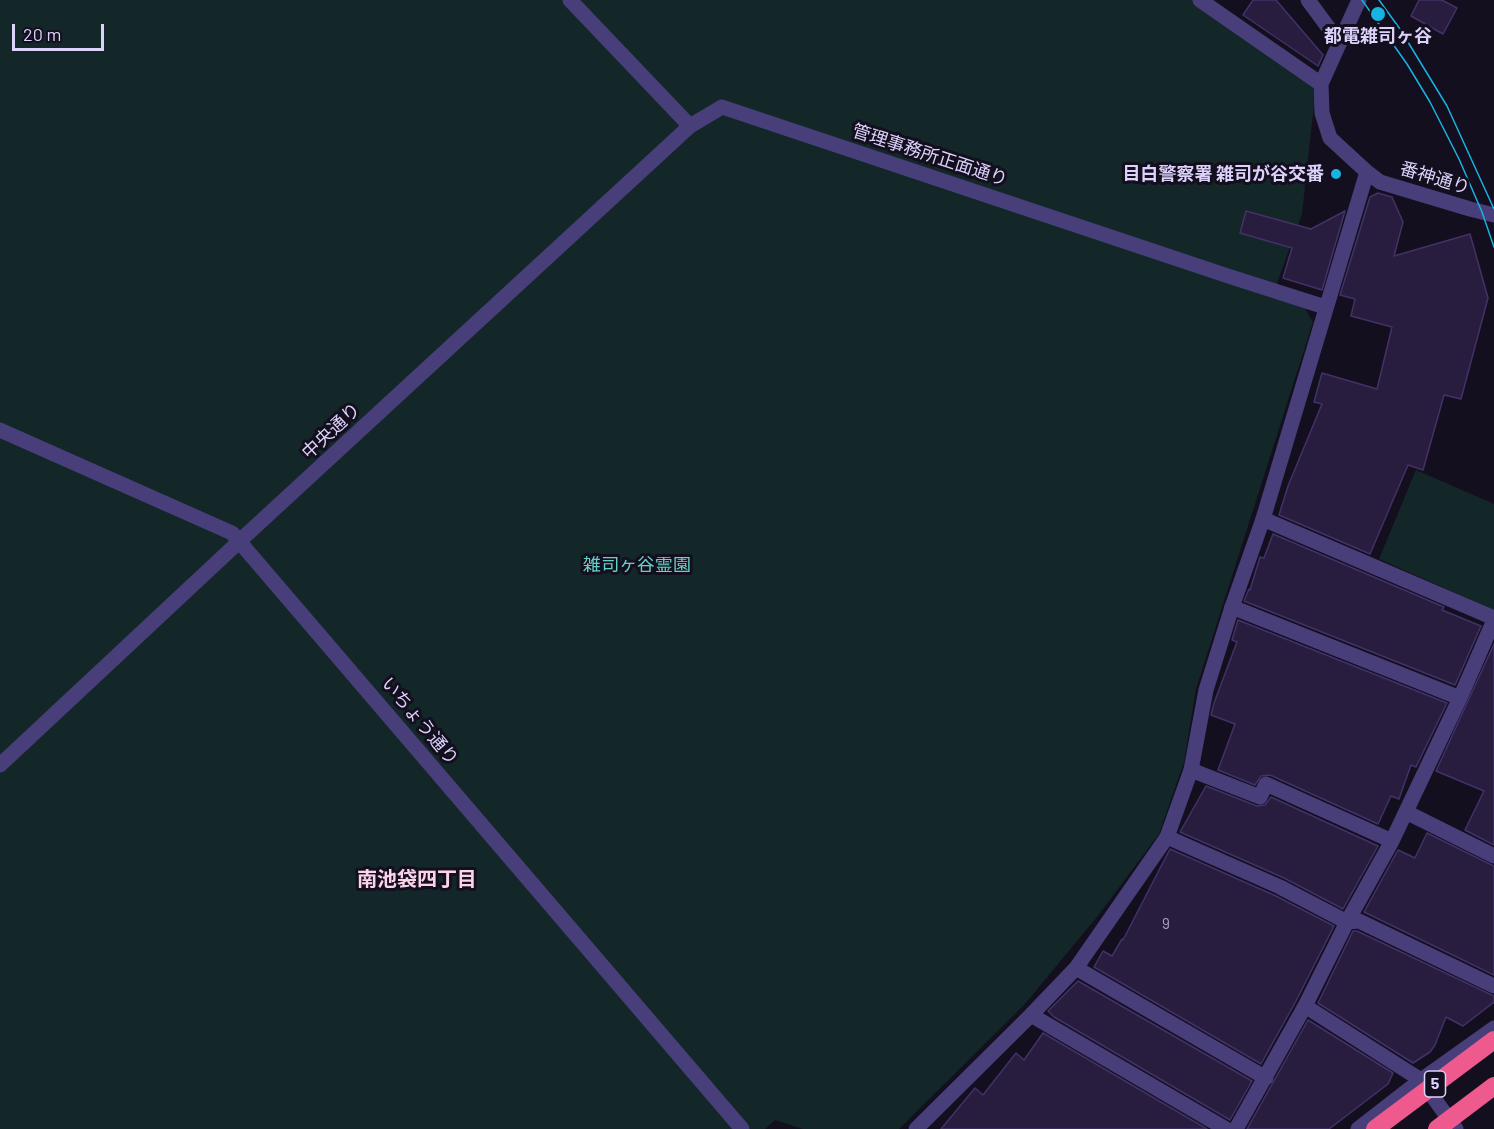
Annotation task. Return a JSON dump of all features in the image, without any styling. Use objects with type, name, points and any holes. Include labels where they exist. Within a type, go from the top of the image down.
[{"type":"highway","name":"5","points":[[1375,1129],[1494,1040]]},
{"type":"highway","name":"5","points":[[1437,1129],[1494,1086]]},
{"type":"street","points":[[570,0],[690,126]]},
{"type":"street","points":[[1200,0],[1322,84],[1359,0]]},
{"type":"street","points":[[1308,0],[1339,42]]},
{"type":"street","name":"番神通り","points":[[1322,84],[1322,113],[1330,138],[1380,182],[1494,215]]},
{"type":"street","name":"管理事務所正面通り","points":[[690,126],[722,107],[1325,307]]},
{"type":"street","name":"中央通り","points":[[0,765],[690,126]]},
{"type":"street","points":[[916,1129],[1076,968],[1167,837],[1191,770],[1206,690],[1263,519],[1367,172]]},
{"type":"street","name":"いちょう通り","points":[[0,430],[232,533],[742,1129]]},
{"type":"street","points":[[1236,1129],[1305,1006],[1347,922],[1392,841],[1460,698],[1488,651],[1494,619],[1263,519]]},
{"type":"street","points":[[1232,607],[1460,698]]},
{"type":"street","points":[[1191,770],[1260,797],[1266,784],[1392,841]]},
{"type":"street","points":[[1406,812],[1494,855]]},
{"type":"street","points":[[1167,837],[1280,886],[1347,922],[1359,921],[1494,986]]},
{"type":"street","points":[[1076,968],[1266,1078]]},
{"type":"street","points":[[1305,1006],[1421,1080],[1456,1129]]},
{"type":"street","points":[[1031,1015],[1226,1129]]},
{"type":"street","points":[[1358,1129],[1494,1028]]},
{"type":"green space","name":"雑司ヶ谷霊園","points":[[0,0],[1202,0],[1313,87],[1314,104],[1302,214],[1272,297],[1304,307],[1313,322],[1196,689],[1184,762],[1159,834],[1097,917],[1024,1005],[899,1129],[803,1129],[775,1120],[765,1129],[0,1129]]},
{"type":"green space","points":[[1416,470],[1494,504],[1494,610],[1379,559]]},
{"type":"building","points":[[1253,0],[1276,0],[1323,55],[1318,66],[1243,15]]},
{"type":"building","points":[[1419,0],[1442,0],[1457,8],[1443,34],[1411,16]]},
{"type":"building","points":[[1378,193],[1392,197],[1403,222],[1394,256],[1470,234],[1488,298],[1461,399],[1444,395],[1423,470],[1408,465],[1370,554],[1279,515],[1288,486],[1322,404],[1314,402],[1322,373],[1377,389],[1392,327],[1351,316],[1355,299],[1340,295],[1370,197]]},
{"type":"building","points":[[1246,211],[1311,229],[1345,211],[1322,290],[1283,278],[1292,248],[1240,233]]},
{"type":"building","points":[[1273,534],[1444,607],[1442,610],[1481,626],[1455,685],[1244,601],[1250,590],[1260,557],[1264,558]]},
{"type":"building","points":[[1238,620],[1447,703],[1416,767],[1411,765],[1399,799],[1391,796],[1378,824],[1270,775],[1261,776],[1255,785],[1218,770],[1235,724],[1211,715],[1237,642],[1232,640]]},
{"type":"building","points":[[1494,644],[1494,845],[1465,830],[1484,791],[1436,771]]},
{"type":"building","points":[[1206,786],[1257,806],[1265,805],[1271,797],[1378,846],[1343,909],[1284,878],[1180,832]]},
{"type":"building","points":[[1427,833],[1494,866],[1494,975],[1364,912],[1398,850],[1415,858]]},
{"type":"building","points":[[1170,849],[1276,896],[1334,926],[1261,1064],[1094,967],[1103,951],[1112,956],[1123,940]]},
{"type":"building","points":[[1353,931],[1494,996],[1494,1002],[1463,1026],[1446,1017],[1430,1052],[1413,1063],[1318,1003]]},
{"type":"building","points":[[1078,981],[1252,1081],[1230,1120],[1054,1017],[1048,1011]]},
{"type":"building","points":[[1308,1020],[1393,1073],[1388,1084],[1329,1129],[1247,1129]]},
{"type":"building","points":[[1043,1033],[1207,1129],[941,1129],[975,1088],[983,1095],[1016,1053],[1024,1060]]},
{"type":"tram line","points":[[1362,0],[1407,64],[1430,102],[1459,159],[1494,247]]},
{"type":"tram line","points":[[1379,0],[1400,29],[1447,106],[1494,209]]},
{"type":"place","name":"都電雑司ヶ谷","points":[[1378,14]]},
{"type":"place","name":"目白警察署 雑司が谷交番","points":[[1336,174]]},
{"type":"district","name":"南池袋四丁目","points":[[417,879]]}]
